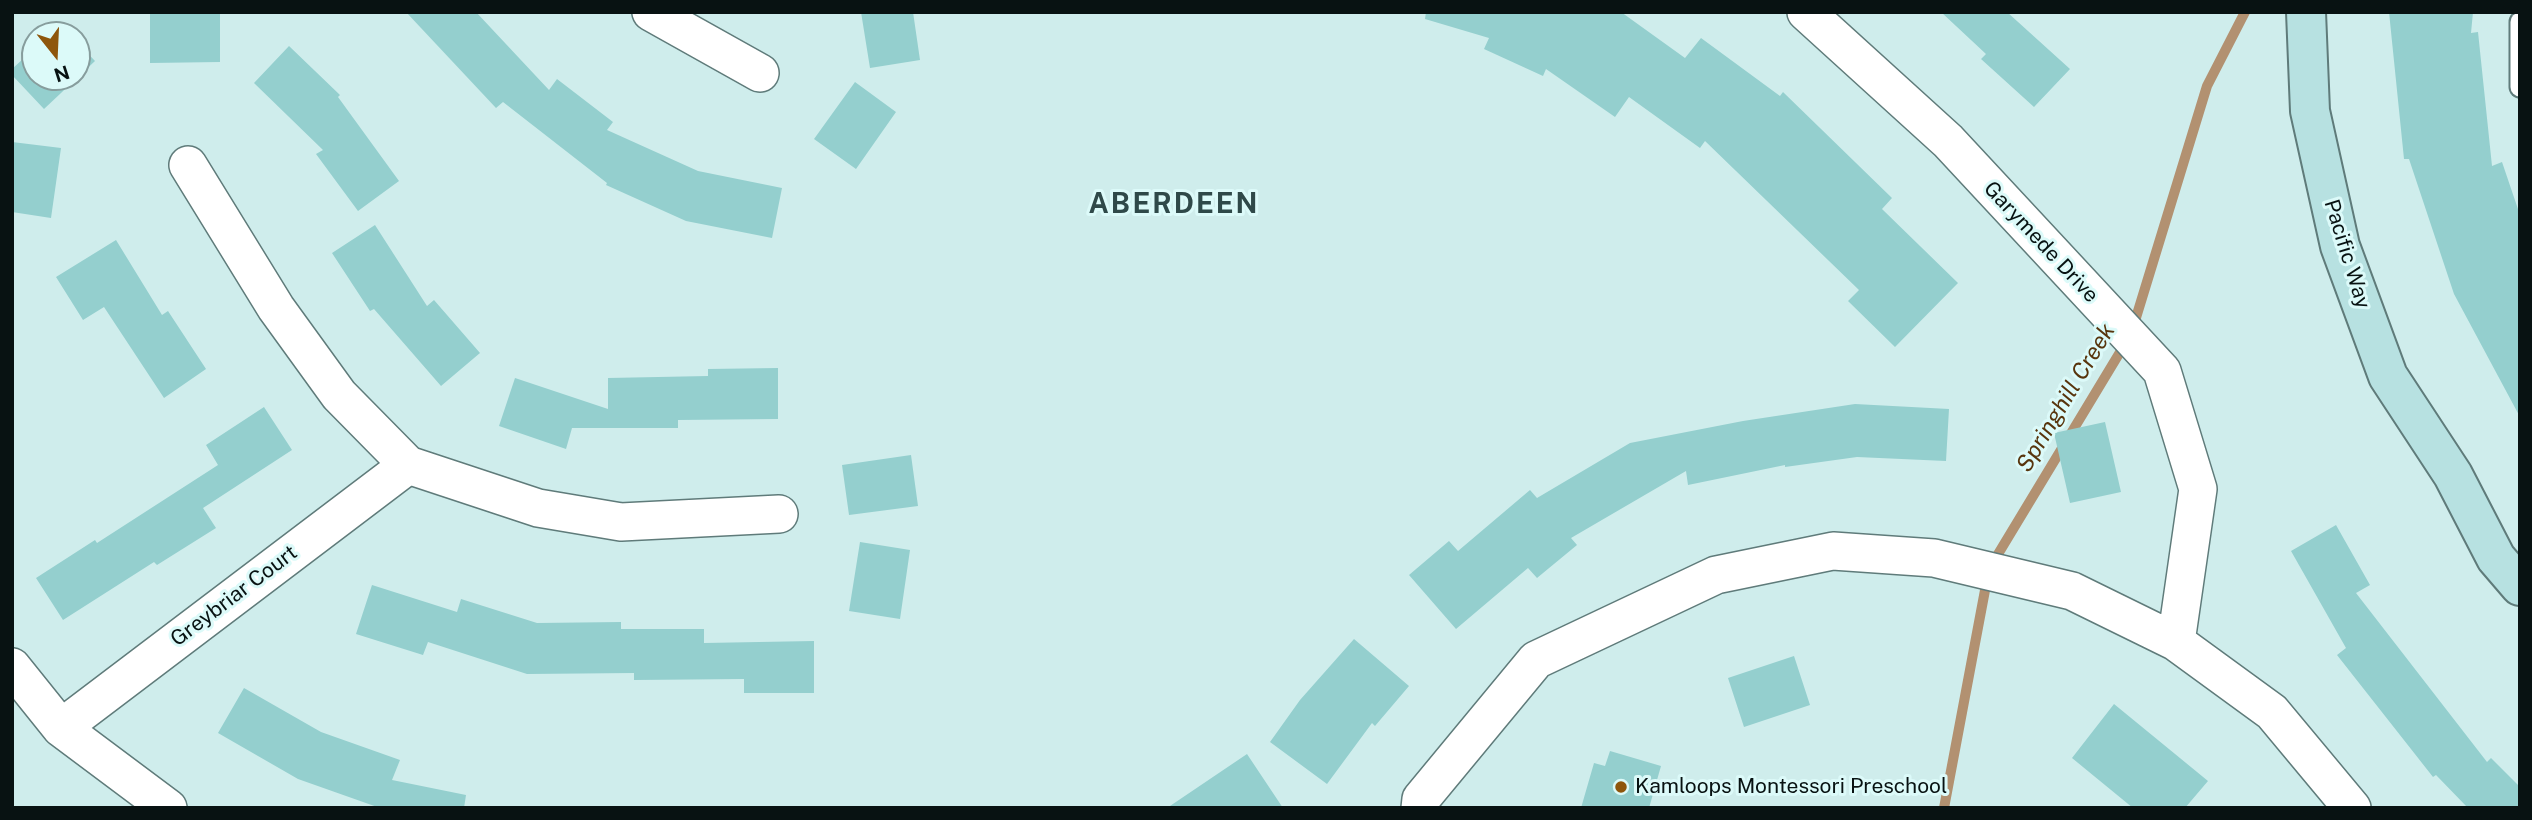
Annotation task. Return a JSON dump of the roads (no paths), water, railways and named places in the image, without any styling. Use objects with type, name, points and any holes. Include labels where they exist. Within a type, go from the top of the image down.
[{"type":"main road","name":"Pacific Way","points":[[2306,12],[2309,111],[2340,246],[2388,376],[2453,475],[2496,558],[2520,586]]},
{"type":"main road","name":"Pacific Way","points":[[2453,475],[2520,550]]},
{"type":"street","points":[[651,12],[760,73]]},
{"type":"street","name":"Garymede Drive","points":[[1806,12],[1948,141],[2162,371],[2198,489],[2176,642]]},
{"type":"street","points":[[188,165],[276,308],[339,395],[408,465],[538,508],[621,522],[779,514]]},
{"type":"street","name":"Greybriar Court","points":[[61,728],[408,465]]},
{"type":"street","points":[[1420,808],[1421,799],[1536,660],[1716,575],[1833,551],[1934,558],[2072,590],[2176,642],[2272,712],[2352,808]]},
{"type":"street","points":[[12,667],[61,728],[169,808]]},
{"type":"lane","points":[[2520,22],[2520,87]]},
{"type":"waterway","name":"Springhill Creek","points":[[1944,808],[1989,569],[2131,334],[2207,86],[2245,12]]},
{"type":"place","name":"Kamloops Montessori Preschool","points":[[1621,787]]},
{"type":"district","name":"ABERDEEN","points":[[1174,204]]}]
